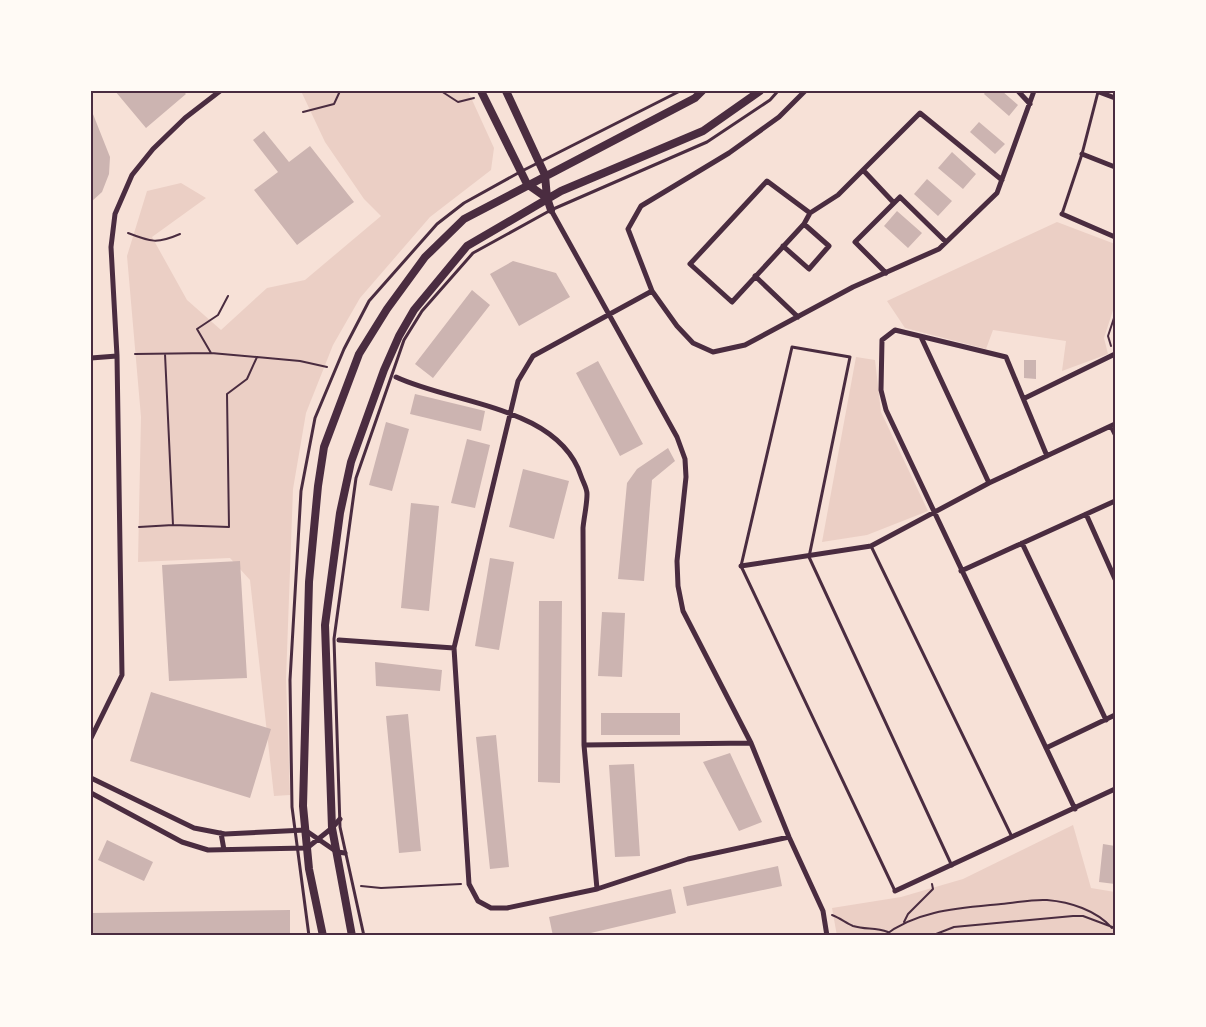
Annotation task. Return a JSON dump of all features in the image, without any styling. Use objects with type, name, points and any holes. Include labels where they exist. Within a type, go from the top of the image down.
[{"type":"street","points":[[91,738],[122,675],[117,356],[110,247],[116,214],[122,195],[132,175],[153,149],[185,118],[220,91]]},
{"type":"street","points":[[481,91],[527,184],[547,198]]},
{"type":"street","points":[[506,91],[546,175],[547,198],[552,210],[677,437],[685,459],[686,477],[677,561],[678,586],[683,611],[751,743],[789,837],[823,911],[827,936]]},
{"type":"street","points":[[322,936],[313,895],[303,806],[309,582],[318,486],[324,447],[359,354],[386,309],[426,257],[464,219],[527,184],[695,98],[702,91]]},
{"type":"street","points":[[352,936],[341,853],[332,828],[324,637],[340,513],[351,462],[384,370],[399,336],[414,310],[468,246],[547,198],[703,131],[760,91]]},
{"type":"street","points":[[805,91],[780,117],[729,153],[641,206],[628,229],[652,291],[677,326],[692,343],[713,352],[746,345],[886,273],[939,249],[997,193],[1034,91]]},
{"type":"street","points":[[1018,91],[1030,104]]},
{"type":"street","points":[[1099,92],[1115,98]]},
{"type":"street","points":[[810,213],[767,181],[690,264],[732,302],[804,224],[810,213],[838,195],[920,113],[1002,180]]},
{"type":"street","points":[[1082,154],[1115,166]]},
{"type":"street","points":[[862,170],[894,203]]},
{"type":"street","points":[[886,273],[855,242],[900,197],[946,242]]},
{"type":"street","points":[[1062,214],[1115,237]]},
{"type":"street","points":[[783,246],[809,269],[829,246],[804,224]]},
{"type":"street","points":[[755,276],[798,317]]},
{"type":"street","points":[[652,291],[533,356],[518,381],[454,648],[469,884],[478,901],[490,908],[507,908],[597,890],[688,860],[789,837]]},
{"type":"street","points":[[1048,456],[1006,357],[895,330],[882,340],[881,390],[886,410],[933,513],[1075,809]]},
{"type":"street","points":[[921,336],[989,483]]},
{"type":"street","points":[[1024,398],[1114,355]]},
{"type":"street","points":[[91,358],[117,356]]},
{"type":"street","points":[[396,377],[511,413],[544,431],[564,446],[578,465],[587,493],[583,528],[584,745],[597,890]]},
{"type":"street","points":[[741,566],[871,546],[989,483],[1113,425],[1115,434]]},
{"type":"street","points":[[961,571],[1115,501]]},
{"type":"street","points":[[1086,514],[1115,579]]},
{"type":"street","points":[[1022,543],[1106,720]]},
{"type":"street","points":[[339,640],[454,648]]},
{"type":"street","points":[[1046,748],[1115,715]]},
{"type":"street","points":[[584,745],[751,743]]},
{"type":"street","points":[[91,778],[194,828],[222,833],[305,830],[341,853]]},
{"type":"street","points":[[895,891],[1013,838],[1115,789]]},
{"type":"street","points":[[91,793],[182,842],[208,850],[307,848],[340,819]]},
{"type":"street","points":[[222,833],[224,850]]},
{"type":"lane","points":[[309,936],[295,831],[290,680],[301,490],[315,418],[344,350],[369,301],[438,224],[464,203],[539,162],[680,91]]},
{"type":"lane","points":[[364,936],[341,853],[334,639],[356,478],[404,340],[422,311],[473,252],[552,210],[707,142],[770,100],[778,91]]},
{"type":"lane","points":[[1062,214],[1082,154],[1099,92]]},
{"type":"lane","points":[[895,891],[741,566],[792,347],[850,357],[809,557],[952,866]]},
{"type":"lane","points":[[871,546],[1013,838]]},
{"type":"path","points":[[302,112],[334,104],[340,91]]},
{"type":"path","points":[[441,91],[458,102],[474,98]]},
{"type":"path","points":[[128,233],[146,241],[161,242],[180,234]]},
{"type":"path","points":[[211,353],[197,329],[218,315],[228,296]]},
{"type":"path","points":[[1114,355],[1108,336],[1115,315]]},
{"type":"path","points":[[136,354],[211,353],[331,367]]},
{"type":"path","points":[[164,354],[173,524]]},
{"type":"path","points":[[139,527],[173,524],[229,528],[227,394],[247,379],[257,357]]},
{"type":"path","points":[[904,922],[908,914],[933,889],[930,876]]},
{"type":"path","points":[[358,885],[381,888],[469,884]]},
{"type":"path","points":[[884,936],[904,922],[916,917],[954,909],[1046,900],[1087,910],[1114,928]]},
{"type":"path","points":[[823,911],[853,926],[866,929],[878,928],[888,933]]},
{"type":"path","points":[[931,936],[954,927],[1073,916],[1083,916],[1114,928]]},
{"type":"shaded area","points":[[301,91],[468,91],[494,148],[491,170],[430,217],[360,298],[333,345],[306,413],[293,489],[286,679],[290,795],[274,796],[250,580],[230,558],[138,562],[141,417],[127,256],[147,191],[181,183],[206,198],[152,237],[187,300],[221,330],[267,288],[305,280],[381,216],[364,199],[325,142]]},
{"type":"shaded area","points":[[1057,222],[1115,244],[1115,304],[1104,338],[1108,354],[1062,371],[1066,341],[993,330],[986,349],[905,328],[887,301]]},
{"type":"shaded area","points":[[856,357],[875,360],[881,412],[928,511],[867,535],[822,542]]},
{"type":"shaded area","points":[[1073,825],[1091,888],[1115,892],[1115,936],[837,936],[832,908],[901,897],[963,879]]},
{"type":"building","points":[[115,91],[183,91],[186,94],[146,128]]},
{"type":"building","points":[[986,91],[1002,91],[1018,105],[1009,116],[984,94]]},
{"type":"building","points":[[91,109],[110,157],[109,174],[102,192],[91,202]]},
{"type":"building","points":[[979,122],[1005,144],[995,154],[970,132]]},
{"type":"building","points":[[264,131],[289,162],[310,146],[354,202],[297,245],[254,190],[278,172],[253,140]]},
{"type":"building","points":[[952,152],[976,174],[963,189],[938,168]]},
{"type":"building","points":[[927,179],[952,201],[938,216],[914,194]]},
{"type":"building","points":[[897,211],[922,233],[908,248],[884,226]]},
{"type":"building","points":[[513,261],[556,273],[570,297],[519,326],[490,274]]},
{"type":"building","points":[[472,290],[490,305],[433,378],[415,364]]},
{"type":"building","points":[[1024,360],[1036,360],[1036,379],[1024,378]]},
{"type":"building","points":[[598,361],[643,444],[620,456],[576,373]]},
{"type":"building","points":[[415,394],[485,411],[481,431],[410,414]]},
{"type":"building","points":[[386,422],[409,429],[392,491],[369,485]]},
{"type":"building","points":[[467,439],[490,445],[475,508],[451,503]]},
{"type":"building","points":[[668,448],[675,461],[652,480],[644,581],[618,579],[627,483],[637,469]]},
{"type":"building","points":[[523,469],[569,481],[554,539],[509,527]]},
{"type":"building","points":[[411,503],[439,506],[429,611],[401,608]]},
{"type":"building","points":[[490,558],[514,562],[499,650],[475,646]]},
{"type":"building","points":[[240,561],[247,678],[169,681],[162,565]]},
{"type":"building","points":[[539,601],[562,601],[560,783],[538,782]]},
{"type":"building","points":[[602,612],[625,613],[622,677],[598,676]]},
{"type":"building","points":[[375,662],[442,670],[440,691],[376,686]]},
{"type":"building","points":[[151,692],[271,729],[250,798],[130,761]]},
{"type":"building","points":[[601,713],[680,713],[680,735],[601,735]]},
{"type":"building","points":[[408,714],[421,851],[399,853],[386,716]]},
{"type":"building","points":[[496,735],[509,867],[490,869],[476,737]]},
{"type":"building","points":[[730,753],[762,822],[739,831],[703,762]]},
{"type":"building","points":[[634,764],[640,856],[615,857],[609,765]]},
{"type":"building","points":[[107,840],[153,862],[144,881],[98,860]]},
{"type":"building","points":[[1103,844],[1115,846],[1115,884],[1099,882]]},
{"type":"building","points":[[778,866],[782,886],[687,906],[683,887]]},
{"type":"building","points":[[671,889],[676,913],[578,936],[553,936],[549,917]]},
{"type":"building","points":[[290,910],[290,936],[91,936],[91,913]]}]
